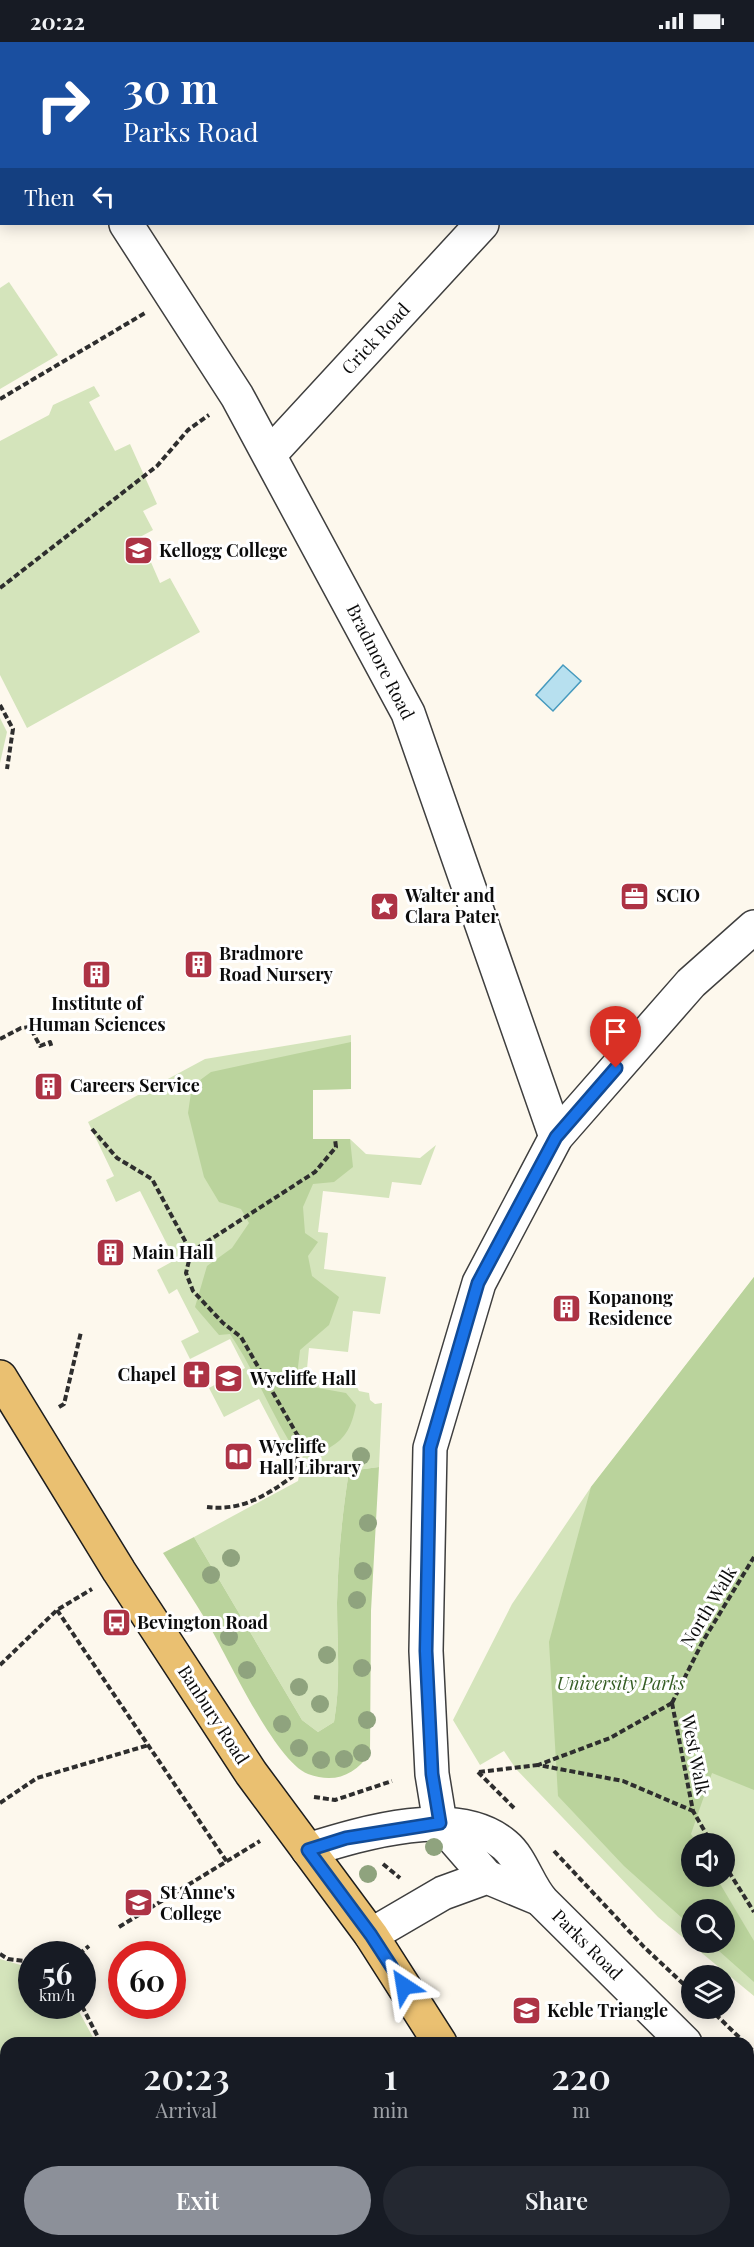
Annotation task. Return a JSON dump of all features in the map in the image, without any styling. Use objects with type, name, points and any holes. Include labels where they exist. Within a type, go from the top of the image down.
[{"type":"main road","name":"Banbury Road","points":[[0,1377],[119,1571],[238,1754],[371,1935],[436,2037]]},
{"type":"street","name":"Bradmore Road","points":[[127,225],[237,396],[408,713],[556,1137]]},
{"type":"street","name":"Crick Road","points":[[270,454],[481,225]]},
{"type":"street","points":[[440,1823],[432,1774],[426,1651],[430,1448],[478,1283],[556,1137],[691,983],[754,927]]},
{"type":"street","name":"Parks Road","points":[[308,1850],[346,1838],[440,1823],[479,1830],[506,1846],[540,1899],[679,2037]]},
{"type":"street","name":"Parks Road","points":[[440,1823],[487,1877],[540,1899]]},
{"type":"street","points":[[371,1935],[444,1893],[487,1877]]},
{"type":"path","points":[[0,399],[174,296]]},
{"type":"path","points":[[0,588],[157,466],[188,430],[237,396]]},
{"type":"path","points":[[0,705],[13,729],[7,769]]},
{"type":"path","points":[[0,1039],[21,1028],[30,1027],[40,1046],[50,1042],[52,1048]]},
{"type":"path","points":[[92,1129],[117,1158],[152,1179],[191,1252],[186,1273],[193,1291],[223,1323],[241,1337],[299,1438],[298,1457],[292,1477],[244,1506],[225,1509],[207,1507]]},
{"type":"path","points":[[191,1252],[315,1172],[336,1147],[334,1139]]},
{"type":"path","points":[[64,1404],[81,1332]]},
{"type":"path","name":"North Walk","points":[[672,1702],[703,1641],[754,1557]]},
{"type":"path","points":[[0,1665],[57,1610],[92,1588]]},
{"type":"path","points":[[57,1610],[227,1862]]},
{"type":"path","points":[[505,1811],[516,1813],[478,1772],[538,1765],[610,1738],[672,1702]]},
{"type":"path","name":"West Walk","points":[[672,1702],[693,1811],[706,1833]]},
{"type":"path","points":[[0,1803],[37,1778],[148,1745]]},
{"type":"path","points":[[538,1765],[623,1782],[693,1811]]},
{"type":"path","points":[[307,1794],[316,1798],[335,1800],[392,1781]]},
{"type":"path","points":[[119,1927],[261,1840]]},
{"type":"path","points":[[549,1845],[644,1947],[681,1982]]},
{"type":"path","points":[[375,1858],[400,1878]]},
{"type":"path","points":[[735,1882],[754,1912]]},
{"type":"path","points":[[0,1954],[8,1959],[18,1960]]},
{"type":"path","points":[[89,2019],[98,2037]]},
{"type":"path","points":[[720,2019],[739,2037]]},
{"type":"green space","points":[[9,282],[58,355],[0,389],[0,288]]},
{"type":"green space","points":[[94,386],[100,396],[89,402],[115,451],[130,444],[157,504],[143,511],[153,530],[140,537],[160,583],[170,578],[200,632],[27,728],[0,675],[0,441],[49,415],[53,405]]},
{"type":"green space","points":[[0,718],[7,732],[0,763]]},
{"type":"green space","points":[[351,1035],[351,1089],[313,1090],[313,1140],[350,1139],[366,1154],[420,1158],[436,1145],[421,1185],[392,1182],[389,1198],[323,1191],[318,1232],[328,1233],[324,1269],[386,1277],[380,1314],[353,1311],[348,1352],[309,1348],[306,1379],[356,1385],[359,1391],[369,1393],[370,1400],[375,1404],[382,1403],[379,1467],[349,1471],[338,1570],[336,1707],[334,1722],[318,1732],[302,1720],[194,1537],[298,1481],[304,1449],[289,1456],[259,1399],[224,1417],[209,1388],[245,1368],[230,1339],[190,1359],[181,1341],[199,1332],[177,1289],[169,1294],[157,1270],[175,1260],[140,1191],[116,1202],[106,1180],[114,1176],[88,1122],[205,1059]]},
{"type":"green space","points":[[351,1042],[351,1089],[313,1090],[313,1139],[350,1139],[353,1167],[334,1182],[313,1184],[303,1207],[305,1233],[318,1242],[308,1256],[312,1276],[339,1297],[329,1325],[300,1350],[296,1384],[346,1393],[356,1405],[348,1430],[329,1448],[289,1441],[230,1334],[219,1335],[195,1307],[207,1266],[232,1248],[249,1223],[241,1209],[219,1202],[204,1177],[188,1113],[192,1086],[211,1072]]},
{"type":"green space","name":"University Parks","points":[[754,1277],[754,1996],[735,1980],[735,1965],[716,1965],[702,1953],[735,1953],[735,1899],[681,1899],[681,1936],[658,1917],[516,1769],[504,1751],[480,1765],[453,1720],[512,1604],[591,1487]]},
{"type":"green space","name":"University Parks","points":[[754,1277],[754,1790],[712,1773],[691,1833],[681,1833],[681,1887],[722,1887],[729,1899],[681,1899],[681,1917],[624,1866],[558,1796],[549,1642],[591,1487]]},
{"type":"green space","points":[[379,1467],[371,1611],[370,1753],[358,1767],[343,1776],[318,1777],[308,1774],[295,1765],[266,1728],[207,1622],[163,1553],[194,1537],[302,1720],[318,1732],[334,1722],[336,1707],[338,1570],[349,1471]]},
{"type":"green space","name":"University Parks","points":[[735,1909],[754,1941],[754,1982],[721,1953],[735,1953]]},
{"type":"green space","points":[[0,1959],[18,1964],[18,2019],[83,2019],[93,2037],[0,2037]]},
{"type":"water","points":[[563,665],[581,681],[553,711],[536,695]]},
{"type":"place","name":"Kellogg College","points":[[138,551]]},
{"type":"place","name":"SCIO","points":[[635,896]]},
{"type":"place","name":"Walter and Clara Pater","points":[[384,906]]},
{"type":"place","name":"Bradmore Road Nursery","points":[[198,964]]},
{"type":"place","name":"Institute of Human Sciences","points":[[97,975]]},
{"type":"place","name":"Careers Service","points":[[49,1086]]},
{"type":"place","name":"Main Hall","points":[[111,1253]]},
{"type":"place","name":"Kopanong Residence","points":[[567,1308]]},
{"type":"place","name":"Chapel","points":[[197,1375]]},
{"type":"place","name":"Wycliffe Hall","points":[[229,1379]]},
{"type":"place","name":"Wycliffe Hall Library","points":[[238,1457]]},
{"type":"place","name":"Bevington Road","points":[[116,1623]]},
{"type":"place","name":"St Anne's College","points":[[139,1903]]},
{"type":"place","name":"Keble Triangle","points":[[526,2011]]},
{"type":"route","points":[[404,1986],[371,1935],[308,1850],[346,1838],[440,1823],[432,1774],[426,1651],[430,1448],[478,1283],[556,1137],[616,1068]]}]
